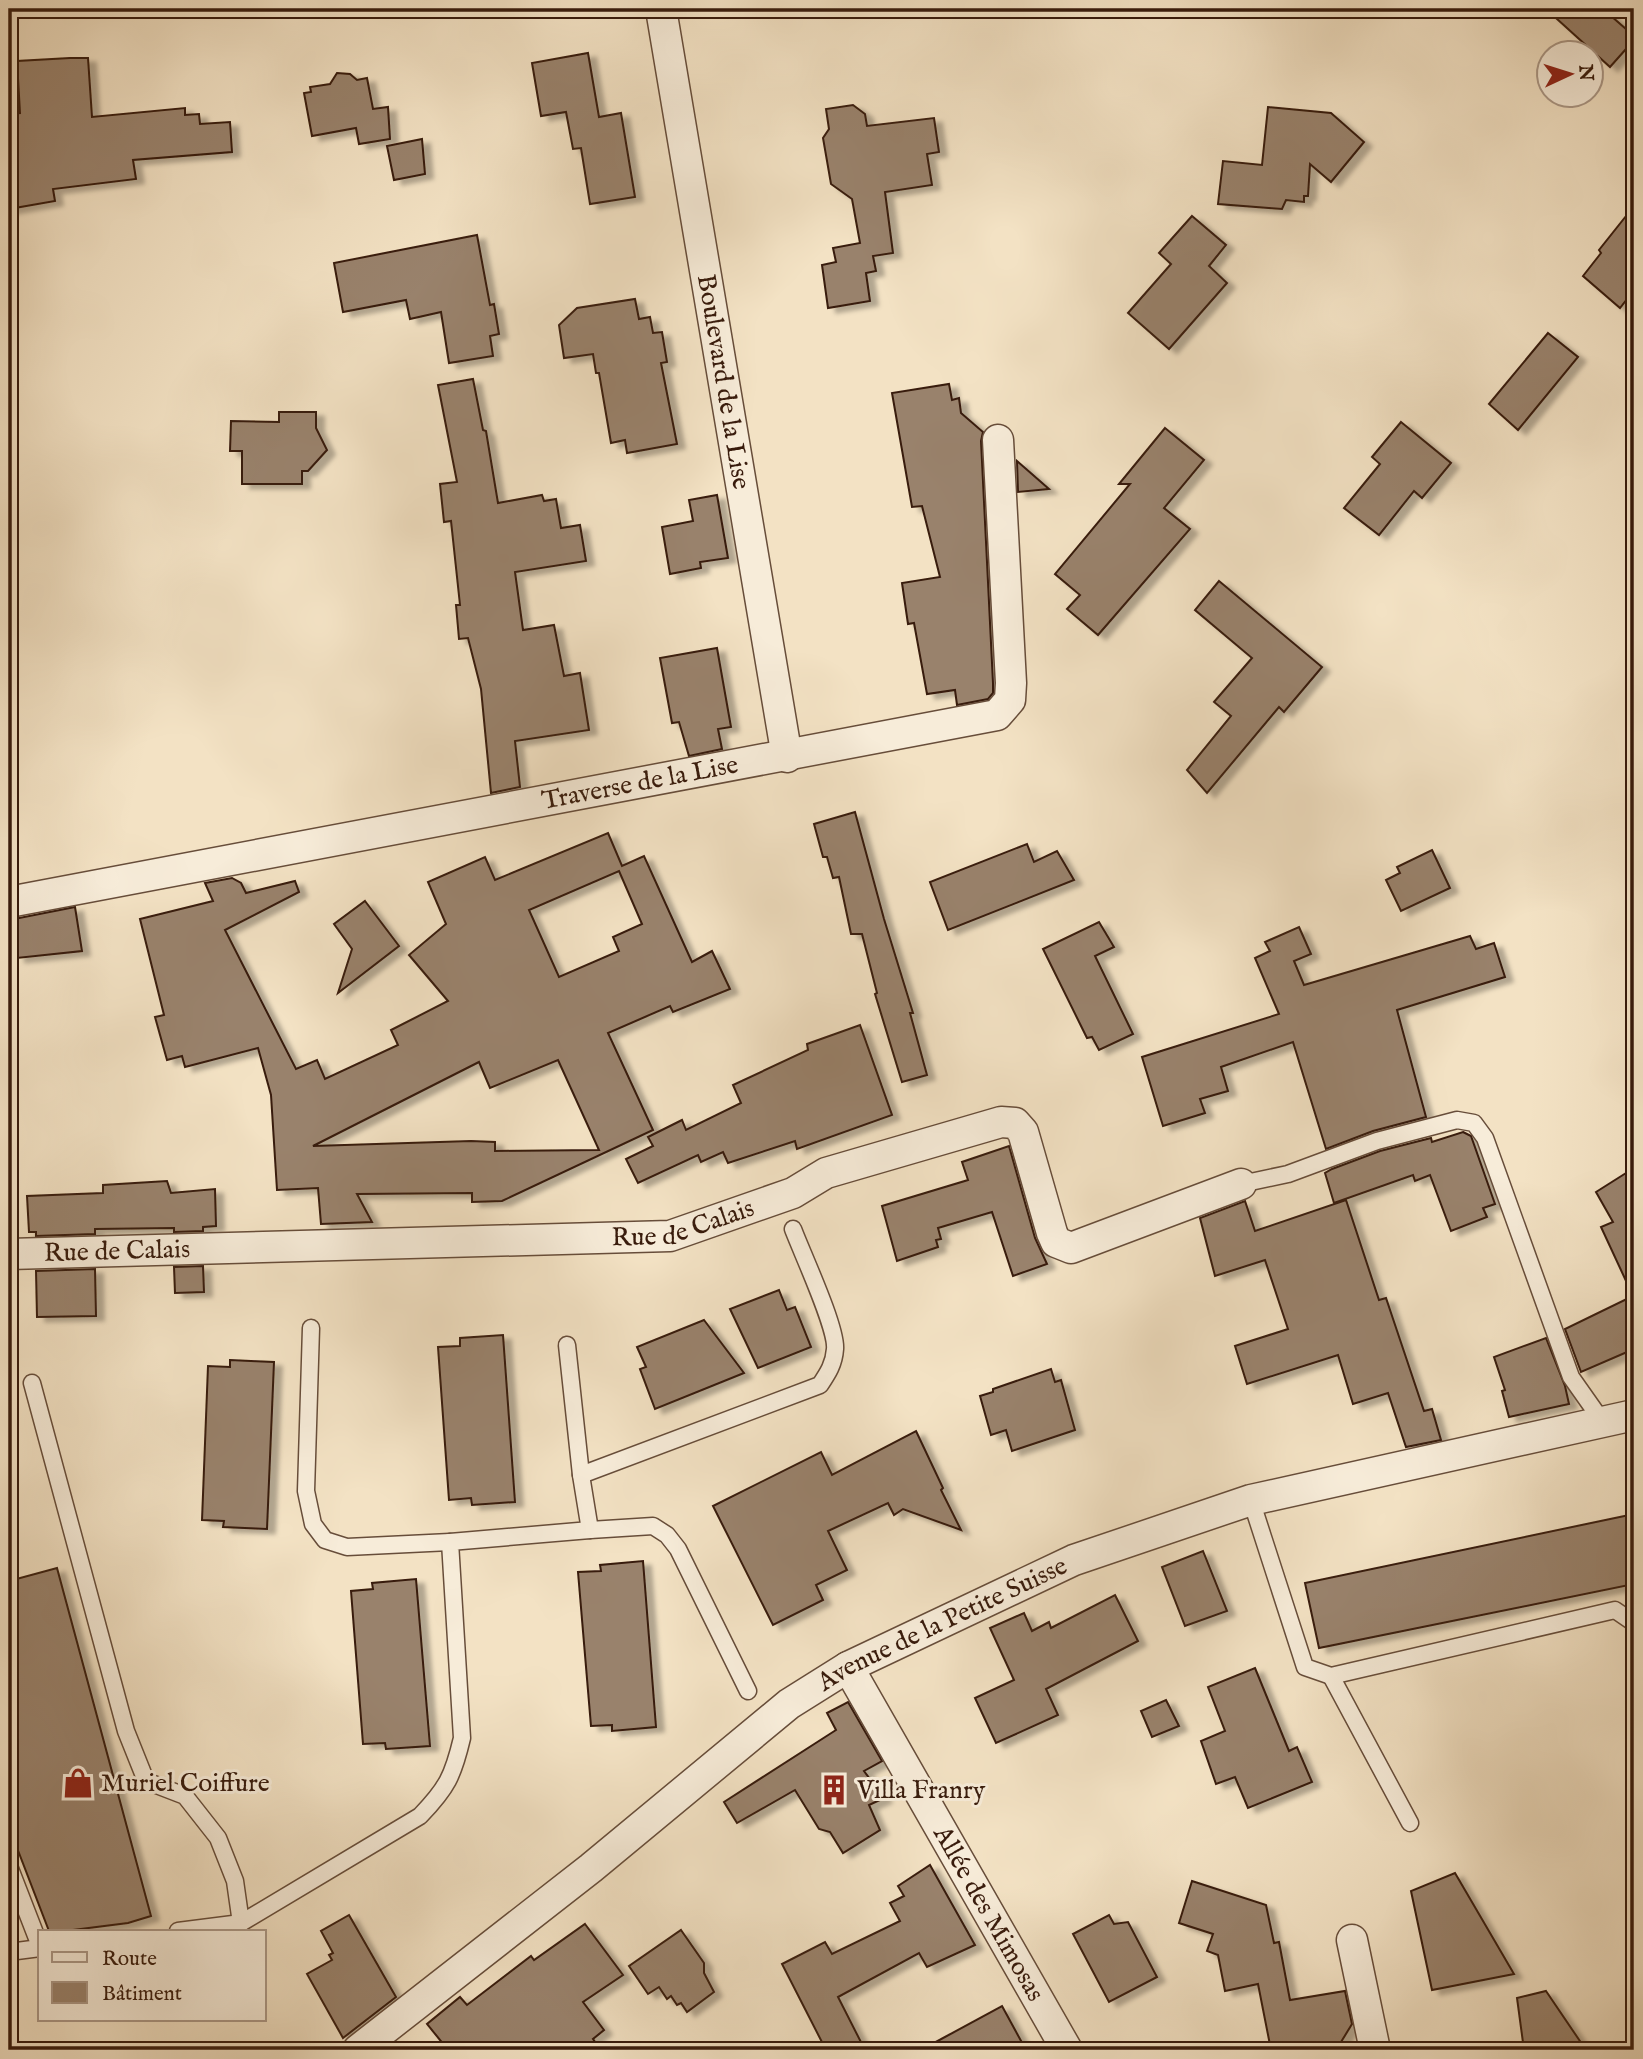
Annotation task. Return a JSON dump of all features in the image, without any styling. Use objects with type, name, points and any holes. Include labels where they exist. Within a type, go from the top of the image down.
[{"type":"street","name":"Boulevard de la Lise","points":[[661,9],[787,757]]},
{"type":"street","name":"Traverse de la Lise","points":[[9,902],[787,757],[997,715],[1010,700],[998,440]]},
{"type":"street","name":"Rue de Calais","points":[[9,1254],[670,1236],[793,1194],[826,1173],[1001,1122],[1014,1123],[1023,1132],[1052,1233],[1056,1242],[1071,1248],[1241,1184]]},
{"type":"street","name":"Avenue de la Petite Suisse","points":[[358,2050],[591,1868],[789,1704],[848,1667],[1074,1560],[1251,1500],[1634,1415]]},
{"type":"street","name":"Allée des Mimosas","points":[[848,1667],[1067,2050]]},
{"type":"street","points":[[1352,1940],[1375,2050]]},
{"type":"lane","points":[[1241,1184],[1288,1174],[1377,1141],[1457,1120],[1474,1124],[1485,1138],[1571,1377],[1602,1421]]},
{"type":"lane","points":[[581,1475],[821,1385],[832,1368],[836,1346],[830,1323],[793,1228]]},
{"type":"lane","points":[[311,1328],[306,1491],[313,1524],[326,1540],[346,1547],[450,1542],[653,1526],[667,1535],[678,1549],[748,1690]]},
{"type":"lane","points":[[567,1345],[581,1475],[590,1530]]},
{"type":"lane","points":[[32,1383],[127,1731],[146,1781],[185,1797],[218,1838],[235,1881],[241,1923]]},
{"type":"lane","points":[[1251,1500],[1305,1667],[1331,1676],[1615,1610],[1634,1623]]},
{"type":"lane","points":[[186,1930],[241,1923],[420,1816],[442,1793],[454,1769],[462,1738],[450,1542]]},
{"type":"lane","points":[[1331,1676],[1410,1824]]},
{"type":"lane","points":[[9,1866],[38,1942]]},
{"type":"lane","points":[[9,1952],[38,1947]]},
{"type":"building","points":[[1546,9],[1603,9],[1634,36],[1634,40],[1610,67],[1604,62],[1604,38],[1578,38]]},
{"type":"building","points":[[588,53],[599,117],[621,113],[635,197],[590,204],[581,148],[573,149],[566,112],[541,116],[532,63]]},
{"type":"building","points":[[88,58],[92,117],[185,108],[185,115],[199,114],[200,124],[230,122],[232,152],[133,160],[136,179],[53,189],[55,201],[9,209],[9,114],[20,113],[17,61]]},
{"type":"building","points":[[337,73],[350,74],[357,80],[367,78],[373,109],[388,107],[390,139],[359,144],[356,128],[312,136],[304,93],[311,92],[310,87],[330,84]]},
{"type":"building","points":[[853,105],[865,114],[867,126],[934,118],[939,152],[927,154],[932,185],[885,192],[893,253],[873,256],[876,271],[866,273],[870,301],[828,308],[822,265],[836,262],[833,248],[860,243],[852,199],[831,184],[823,138],[829,129],[826,109]]},
{"type":"building","points":[[1268,107],[1331,113],[1364,142],[1331,182],[1310,164],[1308,196],[1304,196],[1304,202],[1286,200],[1282,209],[1218,204],[1223,161],[1262,165]]},
{"type":"building","points":[[422,139],[425,174],[394,180],[387,146]]},
{"type":"building","points":[[1634,206],[1634,290],[1620,308],[1583,276],[1601,253],[1599,250]]},
{"type":"building","points":[[1192,216],[1226,245],[1209,266],[1227,283],[1169,349],[1128,313],[1171,264],[1159,253]]},
{"type":"building","points":[[477,235],[490,305],[494,304],[499,334],[490,336],[493,356],[449,363],[441,312],[410,319],[406,300],[343,312],[334,263]]},
{"type":"building","points":[[635,299],[639,319],[650,317],[653,333],[662,332],[667,362],[661,363],[677,444],[627,453],[625,440],[611,443],[599,373],[596,373],[593,354],[564,358],[559,325],[577,308]]},
{"type":"building","points":[[1548,333],[1578,357],[1518,430],[1489,404]]},
{"type":"building","points":[[473,379],[483,430],[486,431],[498,503],[542,495],[544,501],[556,499],[561,528],[580,525],[586,561],[515,572],[523,630],[554,625],[564,676],[580,673],[589,730],[515,741],[520,787],[491,793],[481,689],[468,638],[459,639],[456,605],[460,605],[451,521],[444,522],[440,484],[457,482],[438,385]]},
{"type":"building","points":[[949,384],[952,400],[959,398],[961,413],[983,432],[981,441],[993,683],[993,693],[988,699],[957,705],[955,690],[927,694],[914,623],[908,624],[902,583],[940,577],[922,506],[912,507],[892,393]]},
{"type":"building","points":[[279,412],[316,412],[316,428],[327,450],[308,471],[302,471],[302,484],[242,484],[242,451],[230,451],[231,421],[279,422]]},
{"type":"building","points":[[1401,422],[1451,463],[1422,498],[1414,491],[1379,535],[1344,508],[1380,464],[1372,457]]},
{"type":"building","points":[[1165,428],[1204,460],[1164,508],[1190,529],[1098,635],[1067,609],[1080,595],[1055,574],[1130,484],[1119,484]]},
{"type":"building","points":[[1017,461],[1049,489],[1018,492]]},
{"type":"building","points":[[717,495],[728,558],[700,562],[701,568],[670,574],[662,527],[693,521],[689,500]]},
{"type":"building","points":[[1219,581],[1322,667],[1284,712],[1279,707],[1207,793],[1187,770],[1231,716],[1214,702],[1252,658],[1195,610]]},
{"type":"building","points":[[717,648],[731,727],[718,729],[722,749],[689,756],[679,722],[672,723],[660,658]]},
{"type":"building","points":[[855,812],[913,1013],[910,1013],[927,1075],[902,1082],[875,994],[877,993],[862,934],[851,934],[839,877],[833,878],[827,857],[823,857],[814,824]]},
{"type":"building","points":[[608,833],[622,866],[644,856],[692,962],[712,951],[730,989],[673,1012],[670,1006],[608,1033],[653,1130],[502,1201],[472,1202],[472,1193],[357,1194],[372,1222],[321,1224],[318,1188],[277,1190],[271,1095],[258,1048],[185,1067],[182,1056],[167,1060],[155,1017],[164,1015],[140,919],[213,901],[205,883],[232,878],[241,883],[246,893],[295,881],[299,892],[225,930],[296,1069],[317,1060],[325,1079],[398,1045],[391,1030],[448,1001],[409,955],[446,924],[428,882],[485,857],[495,880]],"holes":[[[619,871],[642,924],[613,937],[619,951],[559,977],[529,910]],[[558,1060],[599,1150],[495,1151],[495,1142],[471,1141],[313,1146],[479,1062],[490,1088]]]},
{"type":"building","points":[[1027,844],[1034,862],[1057,851],[1074,880],[948,930],[930,882]]},
{"type":"building","points":[[1432,850],[1450,888],[1401,911],[1386,880],[1400,873],[1397,867]]},
{"type":"building","points":[[365,901],[399,946],[338,993],[352,949],[334,924]]},
{"type":"building","points":[[75,907],[82,951],[17,958],[14,919]]},
{"type":"building","points":[[1099,922],[1114,947],[1095,956],[1133,1034],[1099,1050],[1092,1037],[1087,1038],[1043,949]]},
{"type":"building","points":[[1299,927],[1311,954],[1294,961],[1304,985],[1470,936],[1476,949],[1494,943],[1505,977],[1397,1010],[1426,1117],[1373,1131],[1326,1149],[1293,1042],[1221,1067],[1228,1091],[1200,1099],[1205,1113],[1163,1126],[1142,1057],[1279,1014],[1255,958],[1270,951],[1265,942]]},
{"type":"building","points":[[860,1025],[892,1115],[797,1149],[795,1141],[728,1163],[723,1152],[701,1162],[698,1155],[638,1183],[626,1159],[653,1146],[648,1137],[682,1120],[686,1130],[741,1103],[733,1085],[808,1050],[807,1044]]},
{"type":"building","points":[[1463,1132],[1471,1136],[1495,1204],[1483,1208],[1487,1217],[1451,1231],[1430,1175],[1415,1181],[1413,1175],[1334,1203],[1325,1173],[1332,1169],[1380,1151],[1431,1138],[1432,1142]]},
{"type":"building","points":[[1009,1146],[1035,1238],[1047,1264],[1013,1276],[992,1212],[938,1228],[941,1239],[936,1240],[938,1247],[897,1261],[882,1206],[968,1180],[962,1162]]},
{"type":"building","points":[[1634,1168],[1634,1349],[1581,1372],[1565,1329],[1633,1296],[1601,1227],[1613,1222],[1596,1192]]},
{"type":"building","points":[[167,1181],[171,1193],[215,1189],[216,1226],[203,1227],[203,1231],[174,1232],[174,1228],[95,1229],[95,1234],[36,1236],[36,1232],[29,1232],[27,1196],[103,1193],[103,1185]]},
{"type":"building","points":[[1346,1200],[1379,1300],[1386,1298],[1424,1411],[1432,1409],[1441,1440],[1406,1447],[1388,1393],[1353,1404],[1338,1355],[1247,1384],[1235,1346],[1288,1329],[1265,1260],[1215,1276],[1200,1218],[1245,1201],[1255,1231]]},
{"type":"building","points":[[203,1266],[204,1292],[175,1293],[174,1267]]},
{"type":"building","points":[[95,1269],[96,1316],[37,1317],[36,1271]]},
{"type":"building","points":[[779,1290],[787,1310],[795,1307],[811,1347],[758,1368],[730,1309]]},
{"type":"building","points":[[704,1320],[744,1373],[655,1409],[640,1369],[646,1367],[637,1347]]},
{"type":"building","points":[[503,1335],[515,1502],[472,1505],[471,1498],[449,1500],[438,1347],[460,1346],[460,1338]]},
{"type":"building","points":[[1546,1338],[1565,1386],[1569,1404],[1509,1417],[1502,1391],[1505,1390],[1494,1357]]},
{"type":"building","points":[[230,1360],[274,1362],[267,1529],[223,1527],[224,1521],[202,1520],[208,1366],[230,1367]]},
{"type":"building","points":[[1051,1369],[1055,1382],[1061,1380],[1075,1430],[1012,1451],[1006,1430],[991,1435],[980,1396]]},
{"type":"building","points":[[916,1431],[961,1530],[903,1509],[894,1515],[888,1503],[828,1531],[847,1570],[816,1585],[823,1600],[773,1625],[713,1506],[821,1452],[832,1475]]},
{"type":"building","points":[[1634,1514],[1634,1584],[1319,1648],[1305,1583]]},
{"type":"building","points":[[1203,1551],[1227,1611],[1185,1626],[1162,1567]]},
{"type":"building","points":[[643,1561],[656,1727],[612,1731],[612,1725],[591,1726],[578,1572],[601,1571],[600,1565]]},
{"type":"building","points":[[57,1568],[151,1916],[128,1923],[73,1930],[49,1930],[9,1827],[9,1581]]},
{"type":"building","points":[[416,1579],[430,1746],[386,1749],[385,1743],[363,1744],[351,1591],[373,1589],[372,1583]]},
{"type":"building","points":[[1115,1595],[1138,1641],[1046,1689],[1058,1715],[996,1743],[975,1698],[1014,1680],[990,1628],[1024,1613],[1032,1631],[1049,1622],[1051,1628]]},
{"type":"building","points":[[1255,1668],[1289,1751],[1297,1747],[1312,1782],[1248,1808],[1235,1777],[1216,1784],[1201,1741],[1225,1731],[1208,1687]]},
{"type":"building","points":[[1166,1700],[1179,1726],[1152,1737],[1141,1711]]},
{"type":"building","points":[[848,1702],[882,1761],[864,1771],[884,1798],[869,1805],[880,1830],[843,1853],[830,1832],[819,1829],[795,1790],[737,1823],[724,1802],[836,1730],[827,1713]]},
{"type":"building","points":[[930,1865],[975,1945],[927,1967],[919,1953],[838,1997],[865,2050],[826,2050],[782,1964],[825,1942],[832,1954],[900,1921],[890,1903],[904,1896],[898,1886]]},
{"type":"building","points":[[1455,1873],[1514,1974],[1432,1990],[1411,1891]]},
{"type":"building","points":[[1192,1881],[1266,1905],[1274,1943],[1279,1942],[1290,2000],[1345,1991],[1352,2024],[1341,2042],[1338,2042],[1340,2050],[1271,2050],[1258,1984],[1225,1991],[1218,1955],[1207,1951],[1213,1934],[1179,1923]]},
{"type":"building","points":[[349,1915],[396,1997],[343,2038],[307,1974],[332,1960],[329,1955],[333,1953],[321,1931]]},
{"type":"building","points":[[1109,1915],[1114,1924],[1128,1922],[1157,1977],[1109,2002],[1073,1934]]},
{"type":"building","points":[[585,1924],[623,1975],[583,2002],[604,2030],[593,2039],[601,2050],[448,2050],[427,2024],[460,1997],[467,2005],[531,1956],[534,1960]]},
{"type":"building","points":[[681,1930],[704,1963],[704,1973],[714,1992],[687,2012],[681,2003],[677,2005],[671,1996],[667,1999],[659,1987],[648,1994],[629,1966]]},
{"type":"building","points":[[1546,1991],[1586,2050],[1524,2050],[1517,1998]]},
{"type":"building","points":[[1002,2006],[1026,2050],[921,2050]]},
{"type":"place","name":"Muriel Coiffure","points":[[78,1783]]},
{"type":"place","name":"Villa Franry","points":[[834,1790]]}]
